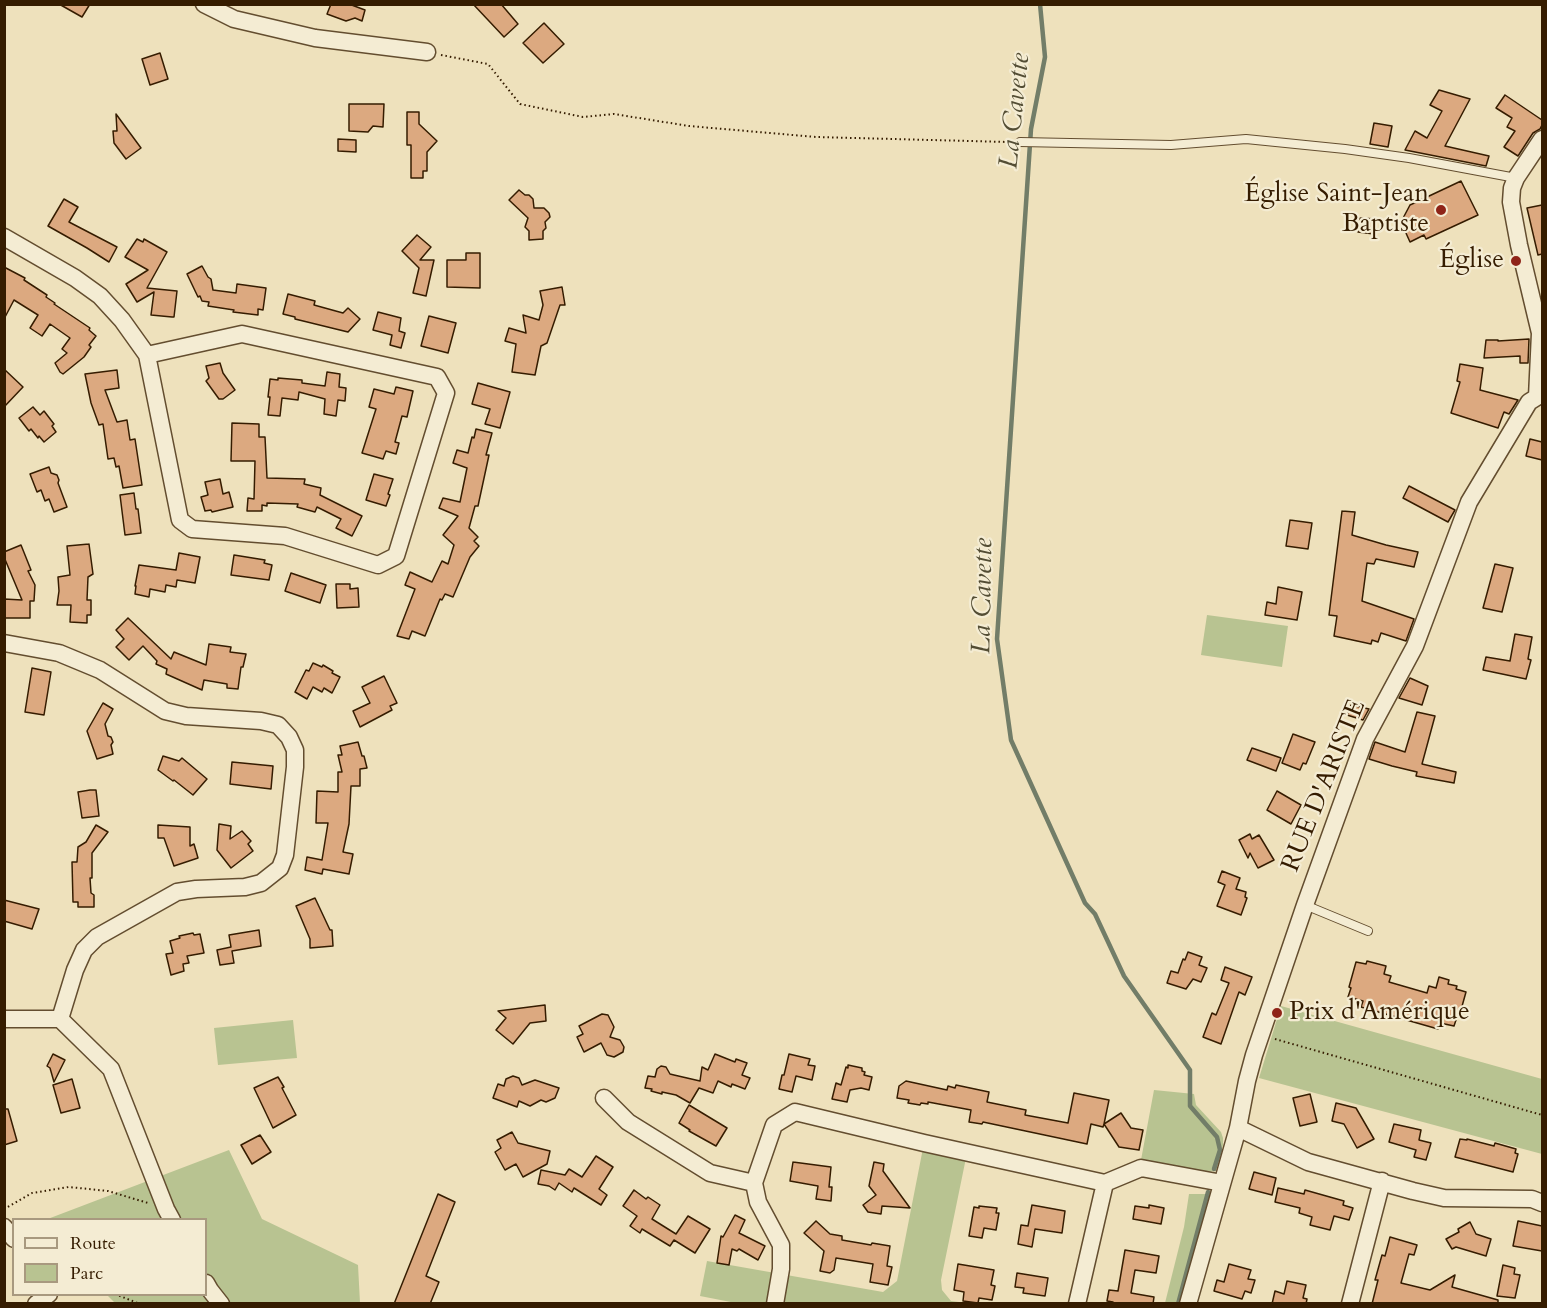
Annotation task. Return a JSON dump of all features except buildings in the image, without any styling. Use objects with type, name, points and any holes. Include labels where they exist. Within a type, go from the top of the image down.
[{"type":"street","points":[[204,4],[234,19],[315,38],[427,52]]},
{"type":"street","points":[[1540,397],[1540,333],[1511,202],[1516,178],[1542,139]]},
{"type":"street","points":[[4,237],[75,278],[100,296],[122,320],[147,355],[180,520],[192,529],[285,536],[378,565],[396,556],[446,393],[437,377],[242,334],[147,355]]},
{"type":"street","name":"RUE D'ARISTE","points":[[1188,1304],[1238,1128],[1247,1082],[1261,1035],[1365,739],[1415,646],[1469,502],[1529,402],[1540,397]]},
{"type":"street","points":[[4,643],[59,653],[100,670],[165,711],[186,716],[261,721],[278,725],[289,737],[295,750],[296,767],[285,855],[280,867],[261,883],[245,887],[177,892],[97,937],[84,950],[75,970],[60,1019]]},
{"type":"street","points":[[4,1019],[60,1019],[111,1069],[169,1214]]},
{"type":"street","points":[[604,1098],[628,1122],[710,1173],[754,1183]]},
{"type":"street","points":[[775,1304],[781,1269],[781,1245],[758,1202],[754,1183],[774,1125],[795,1112],[1105,1183],[1141,1168],[1222,1183]]},
{"type":"street","points":[[1238,1128],[1308,1162],[1444,1198],[1532,1199],[1542,1203]]},
{"type":"street","points":[[1350,1304],[1382,1181]]},
{"type":"street","points":[[1077,1304],[1105,1183]]},
{"type":"street","points":[[207,1285],[220,1304]]},
{"type":"lane","points":[[1020,142],[1171,146],[1246,140],[1345,149],[1409,158],[1516,178]]},
{"type":"lane","points":[[1305,905],[1368,931]]},
{"type":"path","points":[[427,52],[488,64],[520,104],[583,117],[614,114],[689,126],[816,137],[1020,142]]},
{"type":"path","points":[[1261,1035],[1542,1115]]},
{"type":"path","points":[[4,1209],[32,1193],[69,1187],[108,1191],[169,1214]]},
{"type":"path","points":[[120,1296],[140,1304]]},
{"type":"green space","points":[[1207,615],[1288,626],[1282,667],[1201,655]]},
{"type":"green space","points":[[1281,1006],[1542,1079],[1542,1154],[1259,1078]]},
{"type":"green space","points":[[293,1020],[297,1058],[218,1065],[214,1028]]},
{"type":"green space","points":[[1154,1090],[1194,1094],[1196,1105],[1221,1132],[1223,1138],[1216,1171],[1204,1172],[1141,1160]]},
{"type":"green space","points":[[924,1143],[967,1153],[941,1280],[942,1290],[951,1301],[967,1303],[741,1304],[700,1296],[707,1261],[883,1292],[897,1281]]},
{"type":"green space","points":[[229,1150],[262,1219],[358,1265],[360,1303],[115,1303],[108,1296],[207,1296],[207,1218],[50,1218]]},
{"type":"green space","points":[[1189,1194],[1210,1194],[1179,1303],[1165,1303],[1184,1227]]},
{"type":"waterway","name":"La Cavette","points":[[1040,4],[1045,57],[1031,129],[997,639],[1011,740],[1085,903],[1095,914],[1124,976],[1190,1070],[1190,1106],[1217,1137],[1220,1150],[1214,1169]]},
{"type":"waterway","points":[[1178,1304],[1208,1192]]},
{"type":"place","name":"Église Saint-Jean Baptiste","points":[[1441,210]]},
{"type":"place","name":"Église","points":[[1516,261]]},
{"type":"place","name":"Prix d'Amérique","points":[[1277,1013]]}]
